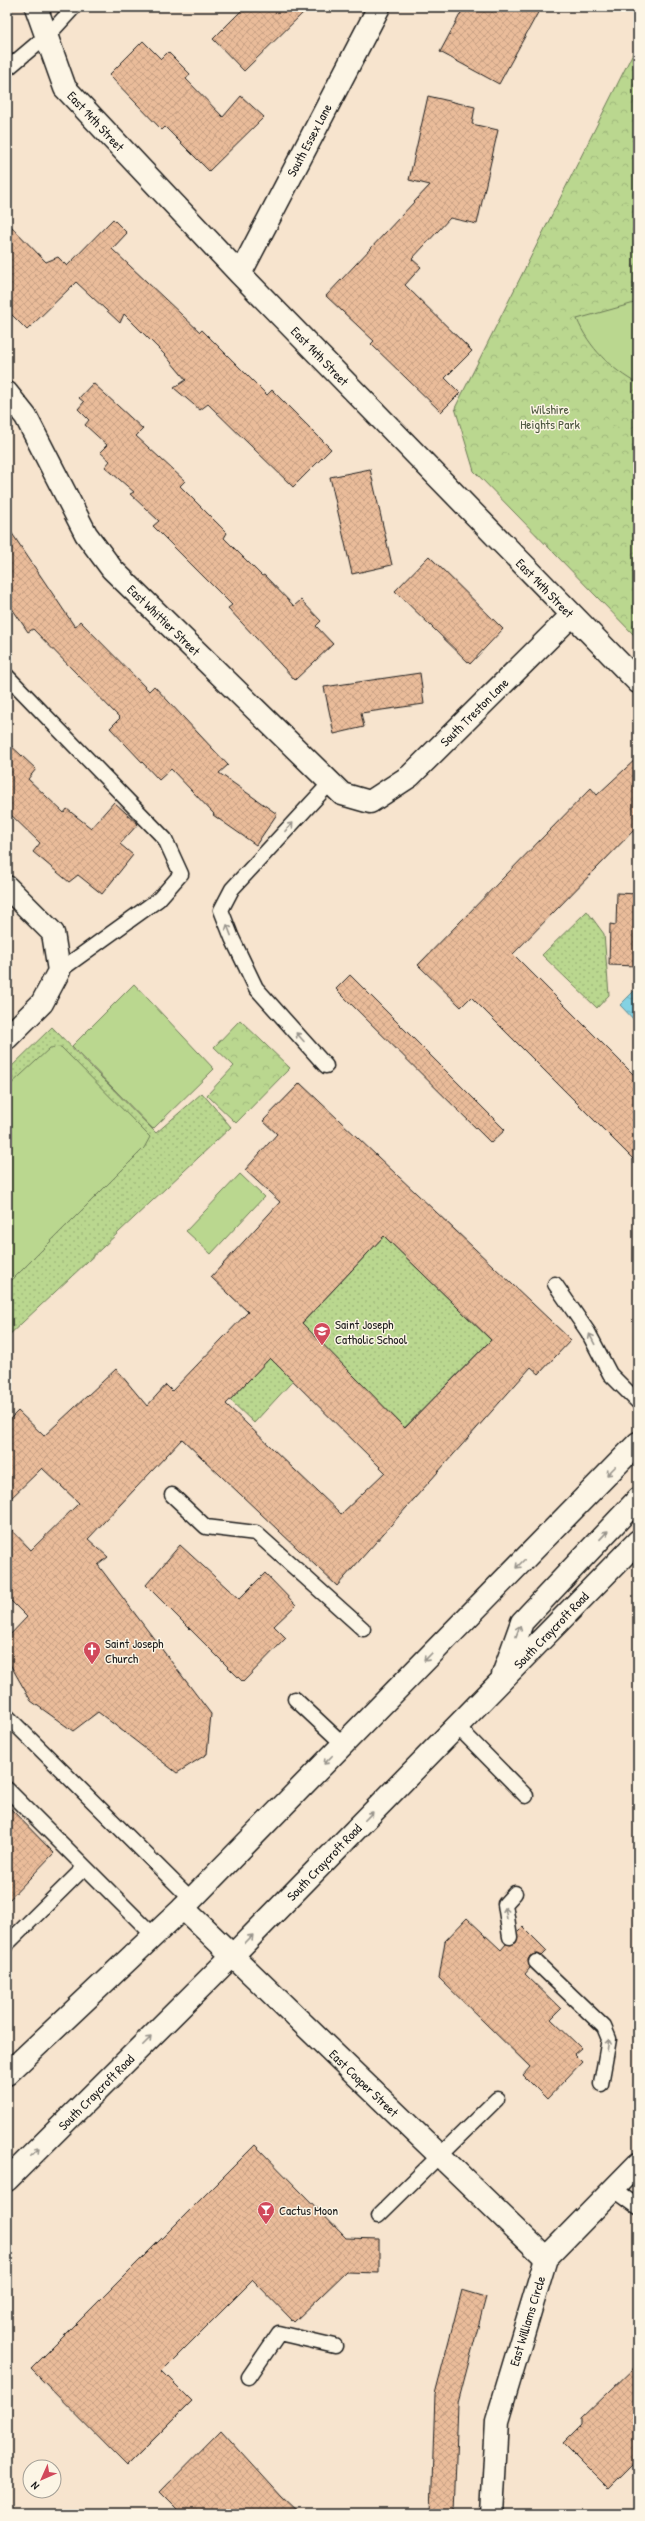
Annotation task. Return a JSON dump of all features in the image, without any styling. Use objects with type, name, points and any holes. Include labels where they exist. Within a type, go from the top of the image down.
[{"type":"street","name":"East 14th Street","points":[[36,7],[65,88],[240,274],[638,682]]},
{"type":"street","name":"South Essex Lane","points":[[240,274],[379,7]]},
{"type":"street","name":"East Whittier Street","points":[[7,392],[26,417],[86,534],[112,569],[342,794],[370,802]]},
{"type":"street","name":"South Treston Lane","points":[[370,802],[410,776],[572,615]]},
{"type":"street","points":[[7,887],[53,933],[59,971],[42,1003],[7,1038]]},
{"type":"street","points":[[7,2074],[187,1903],[638,1443]]},
{"type":"street","points":[[501,1681],[522,1622],[638,1499]]},
{"type":"street","name":"South Craycroft Road","points":[[7,2180],[232,1956],[638,1541]]},
{"type":"street","name":"East Cooper Street","points":[[187,1903],[232,1956],[546,2258]]},
{"type":"street","name":"East Williams Circle","points":[[495,2514],[497,2420],[546,2258],[638,2164]]},
{"type":"lane","points":[[7,69],[46,36],[74,7]]},
{"type":"lane","points":[[7,676],[165,839],[181,874],[158,899],[59,971]]},
{"type":"lane","points":[[326,1066],[256,988],[232,938],[221,910],[232,889],[330,783]]},
{"type":"lane","points":[[555,1284],[588,1332],[610,1374],[638,1402]]},
{"type":"lane","points":[[172,1495],[206,1527],[256,1533],[363,1629]]},
{"type":"lane","points":[[295,1699],[343,1744]]},
{"type":"lane","points":[[7,1716],[187,1903]]},
{"type":"lane","points":[[457,1726],[526,1796]]},
{"type":"lane","points":[[7,1789],[153,1935]]},
{"type":"lane","points":[[7,1944],[85,1867]]},
{"type":"lane","points":[[510,1936],[505,1904],[515,1894]]},
{"type":"lane","points":[[536,1962],[604,2027],[609,2039],[601,2084]]},
{"type":"lane","points":[[378,2216],[497,2099]]},
{"type":"lane","points":[[613,2189],[638,2207]]},
{"type":"lane","points":[[249,2377],[279,2334],[335,2346]]},
{"type":"green space","name":"Wilshire Heights Park","points":[[638,43],[638,639],[474,471],[455,408]]},
{"type":"green space","points":[[638,302],[638,384],[619,372],[602,357],[582,330],[577,319]]},
{"type":"green space","points":[[587,911],[604,934],[609,995],[597,1008],[542,955]]},
{"type":"green space","points":[[134,984],[214,1069],[153,1129],[72,1046]]},
{"type":"green space","points":[[240,1020],[290,1068],[236,1123],[207,1095],[234,1066],[214,1047]]},
{"type":"green space","points":[[52,1027],[156,1133],[202,1093],[231,1127],[7,1337],[7,1071]]},
{"type":"green space","points":[[61,1047],[150,1137],[144,1148],[7,1285],[7,1088],[50,1048]]},
{"type":"green space","points":[[240,1174],[264,1197],[211,1254],[186,1231]]},
{"type":"green space","points":[[384,1236],[491,1340],[404,1428],[324,1347],[254,1423],[230,1400]]},
{"type":"water","points":[[635,990],[638,993],[638,1024],[620,1005]]},
{"type":"building","points":[[245,7],[309,7],[244,71],[213,39]]},
{"type":"building","points":[[464,7],[541,7],[499,84],[440,52]]},
{"type":"building","points":[[143,41],[161,59],[168,52],[190,74],[186,79],[223,117],[241,96],[264,117],[209,171],[165,127],[162,130],[109,75]]},
{"type":"building","points":[[428,96],[475,107],[472,124],[498,130],[477,224],[450,218],[412,259],[421,267],[405,285],[472,351],[445,378],[460,393],[441,412],[371,344],[374,341],[326,296],[430,185],[409,180]]},
{"type":"building","points":[[113,219],[127,233],[112,249],[200,332],[202,330],[267,395],[272,390],[331,449],[293,487],[208,404],[200,410],[174,388],[186,380],[166,356],[124,314],[120,323],[76,282],[27,330],[7,310],[7,222],[46,262],[58,257],[67,266]]},
{"type":"building","points":[[93,383],[143,429],[136,436],[185,481],[180,486],[227,533],[224,538],[262,576],[264,575],[294,606],[301,600],[321,621],[316,626],[333,644],[295,680],[228,608],[232,605],[153,526],[159,521],[130,494],[134,492],[105,467],[110,461],[100,452],[107,445],[85,425],[89,420],[78,409],[84,402],[79,398]]},
{"type":"building","points":[[370,469],[392,565],[352,574],[330,477]]},
{"type":"building","points":[[7,526],[75,627],[80,621],[149,691],[154,686],[228,765],[219,773],[277,814],[256,845],[213,815],[214,814],[171,769],[159,780],[110,728],[120,718],[33,629],[28,632],[7,601]]},
{"type":"building","points":[[429,556],[503,629],[470,664],[395,591]]},
{"type":"building","points":[[420,673],[424,704],[361,713],[364,727],[334,734],[324,687]]},
{"type":"building","points":[[7,742],[36,769],[28,779],[64,813],[67,809],[91,828],[114,802],[138,824],[120,844],[133,855],[102,894],[78,875],[69,882],[33,852],[40,843],[7,811]]},
{"type":"building","points":[[638,757],[638,826],[513,954],[638,1079],[638,1164],[471,997],[461,1007],[418,965],[591,788],[597,795]]},
{"type":"building","points":[[617,893],[638,894],[638,966],[609,965],[610,924],[616,925]]},
{"type":"building","points":[[350,975],[505,1130],[491,1143],[336,989]]},
{"type":"building","points":[[300,1083],[571,1340],[539,1374],[531,1367],[337,1586],[182,1439],[88,1539],[108,1557],[98,1565],[211,1714],[207,1754],[177,1773],[98,1712],[73,1731],[31,1701],[7,1659],[7,1638],[27,1617],[7,1597],[7,1525],[31,1550],[79,1503],[42,1468],[7,1502],[7,1422],[18,1411],[44,1436],[116,1369],[147,1406],[166,1385],[172,1391],[248,1312],[211,1277],[280,1202],[245,1170],[277,1134],[263,1121]],"holes":[[[384,1236],[491,1340],[405,1428],[302,1323]],[[270,1358],[385,1472],[341,1514],[226,1404]]]},
{"type":"building","points":[[180,1545],[239,1599],[265,1573],[296,1605],[274,1626],[286,1638],[243,1682],[146,1585]]},
{"type":"building","points":[[7,1805],[54,1853],[7,1902]]},
{"type":"building","points":[[467,1918],[501,1950],[506,1944],[516,1943],[518,1932],[523,1927],[547,1951],[542,1956],[538,1954],[530,1956],[528,1960],[530,1968],[525,1974],[561,2009],[551,2019],[581,2048],[574,2054],[582,2062],[547,2099],[523,2075],[530,2067],[439,1978],[445,1941]]},
{"type":"building","points":[[255,2145],[346,2238],[379,2239],[379,2273],[346,2272],[294,2322],[253,2280],[162,2371],[192,2401],[127,2466],[31,2369]]},
{"type":"building","points":[[462,2290],[486,2297],[458,2403],[454,2514],[431,2514],[435,2394]]},
{"type":"building","points":[[638,2364],[638,2460],[609,2489],[563,2443],[581,2425],[581,2419]]},
{"type":"building","points":[[221,2430],[282,2497],[300,2514],[182,2514],[160,2492]]},
{"type":"place","name":"Saint Joseph Catholic School","points":[[322,1346]]},
{"type":"place","name":"Saint Joseph Church","points":[[92,1665]]},
{"type":"place","name":"Cactus Moon","points":[[266,2225]]}]
